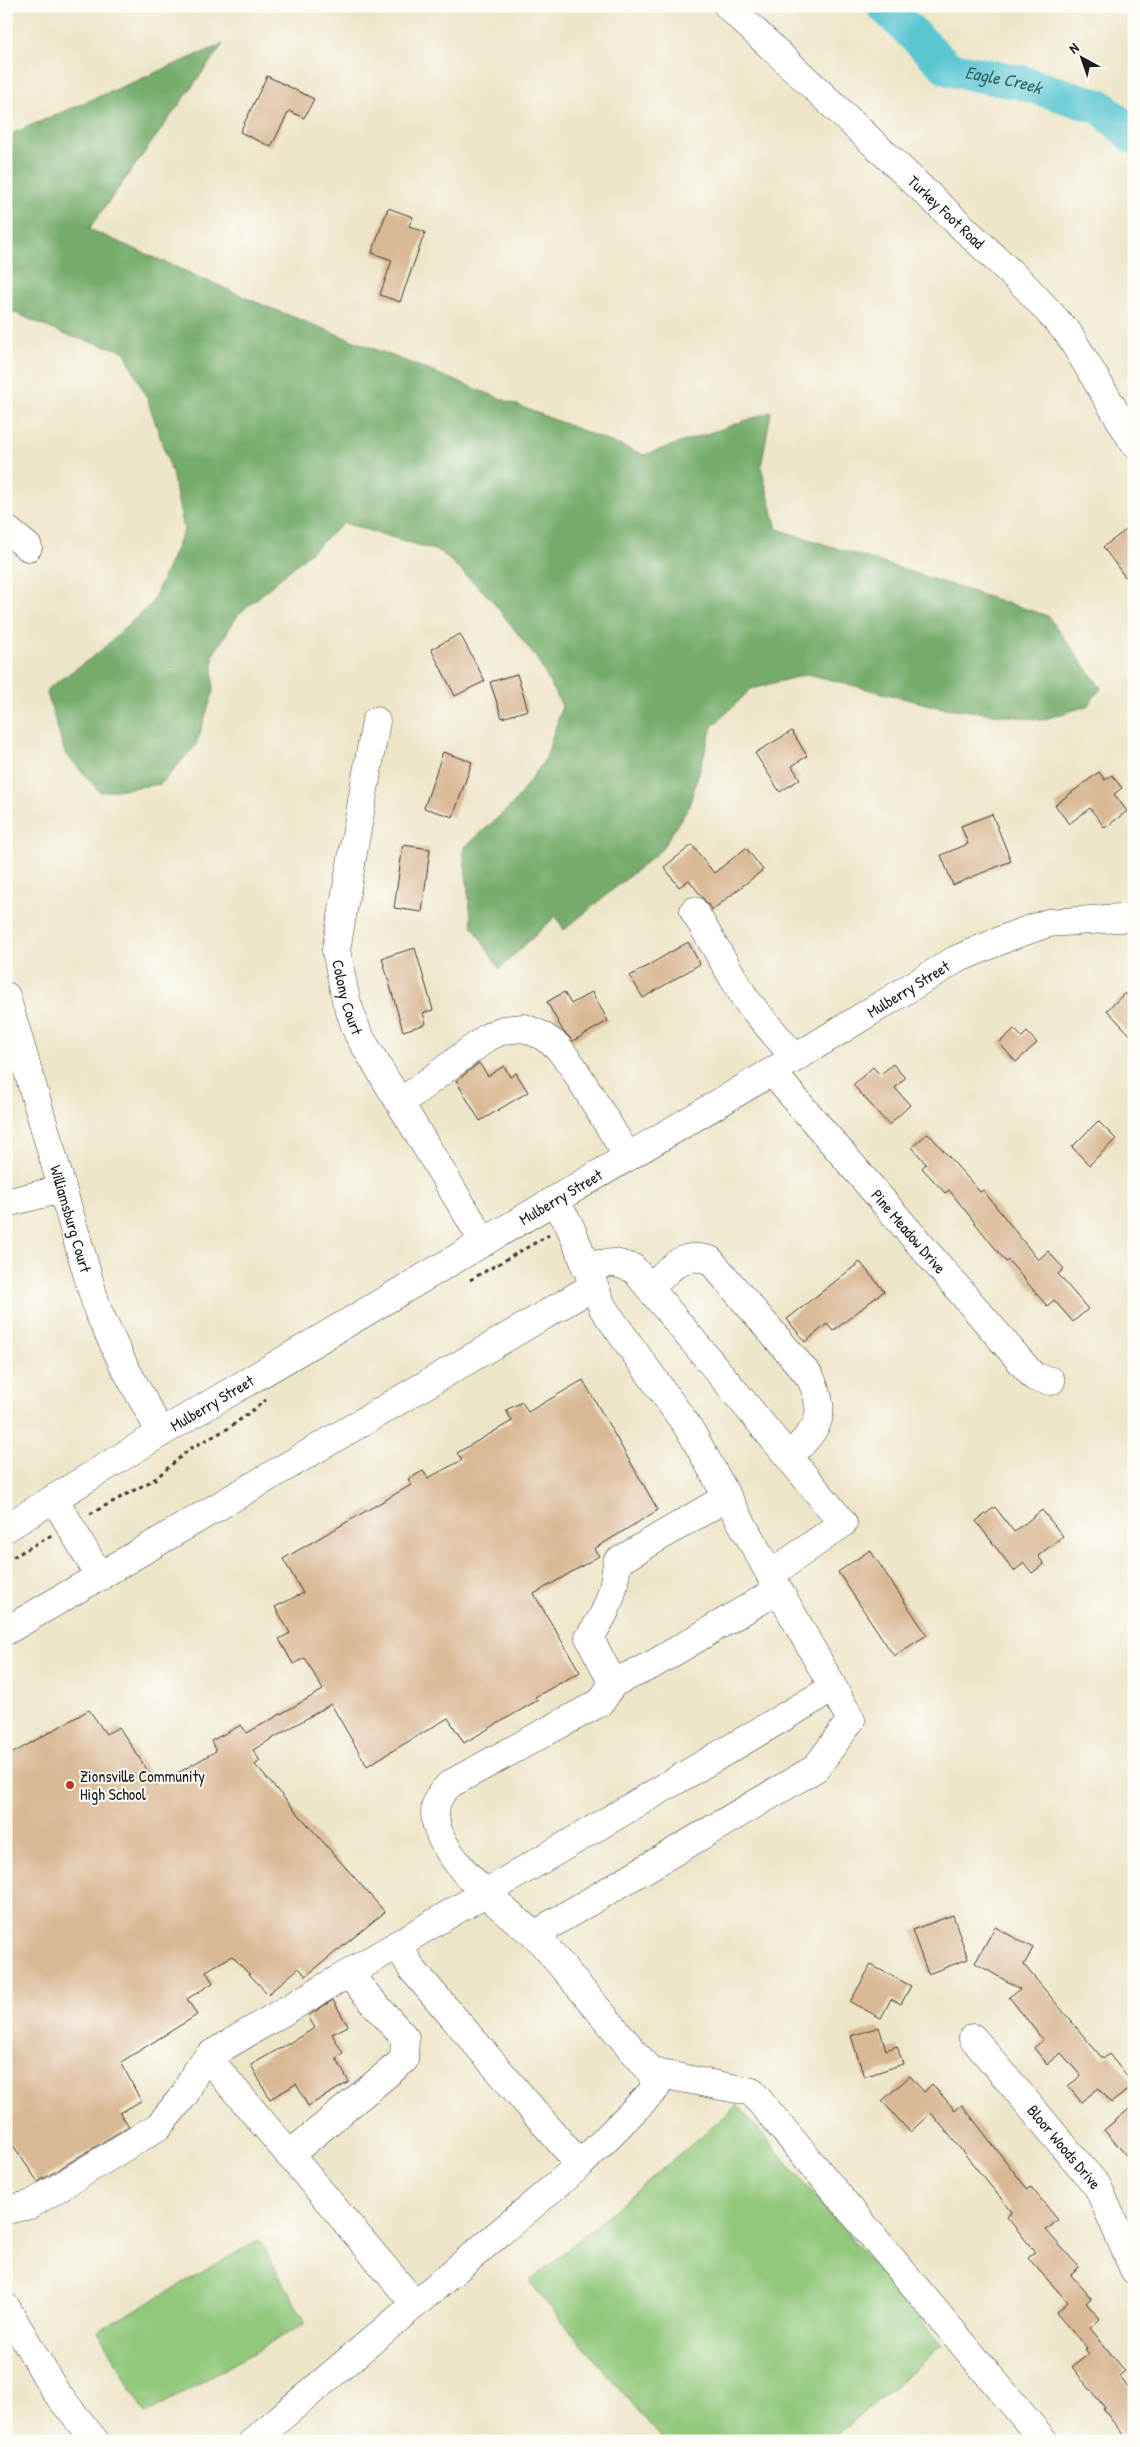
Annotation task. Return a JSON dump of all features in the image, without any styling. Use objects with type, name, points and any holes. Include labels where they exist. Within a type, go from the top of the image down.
[{"type":"street","name":"Turkey Foot Road","points":[[728,6],[1026,287],[1068,332],[1134,443]]},
{"type":"street","points":[[6,529],[28,547]]},
{"type":"street","name":"Colony Court","points":[[376,721],[336,950],[346,1000],[358,1034],[484,1242]]},
{"type":"street","points":[[694,911],[746,1000],[795,1058]]},
{"type":"street","name":"Mulberry Street","points":[[6,1528],[161,1433],[772,1072],[955,960],[1010,936],[1048,923],[1134,918]]},
{"type":"street","name":"Williamsburg Court","points":[[6,996],[98,1310],[123,1364],[161,1433]]},
{"type":"street","points":[[400,1104],[488,1037],[503,1030],[524,1028],[541,1035],[557,1046],[573,1067],[628,1157]]},
{"type":"street","name":"Pine Meadow Drive","points":[[772,1072],[1034,1377],[1051,1381]]},
{"type":"street","points":[[6,1203],[62,1189]]},
{"type":"street","points":[[538,1938],[550,1925],[816,1768],[851,1720],[690,1430],[603,1308],[569,1224],[554,1200]]},
{"type":"street","points":[[650,1288],[683,1258],[695,1256],[710,1260],[810,1377],[820,1398],[820,1417],[810,1436],[790,1456]]},
{"type":"street","points":[[6,1632],[100,1577],[590,1275],[615,1263],[633,1268],[790,1456],[842,1523],[774,1582],[652,1665],[613,1683],[601,1702],[450,1784],[438,1799],[436,1814],[439,1833],[453,1858],[484,1893],[538,1938],[651,2072],[656,2088],[580,2165],[253,2441]]},
{"type":"street","points":[[613,1683],[589,1637],[597,1627],[615,1589],[617,1562],[727,1497]]},
{"type":"street","points":[[54,1498],[100,1577]]},
{"type":"street","points":[[6,2210],[30,2205],[160,2126],[185,2094],[196,2071],[208,2058],[833,1688]]},
{"type":"street","points":[[398,1944],[412,1969],[580,2165]]},
{"type":"street","points":[[290,2155],[404,2060],[405,2038],[348,1974]]},
{"type":"street","name":"Bloor Woods Drive","points":[[973,2038],[1098,2187],[1134,2270]]},
{"type":"street","points":[[208,2058],[415,2304]]},
{"type":"street","points":[[651,2072],[752,2092],[1044,2441]]},
{"type":"street","points":[[6,2306],[55,2391],[95,2441]]},
{"type":"path","points":[[468,1281],[553,1232]]},
{"type":"path","points":[[6,1560],[155,1479],[191,1448],[229,1428],[272,1395]]},
{"type":"green space","points":[[223,44],[89,229],[263,305],[644,455],[771,412],[761,467],[777,529],[1048,616],[1101,688],[1087,706],[1042,720],[938,707],[808,674],[751,689],[712,727],[689,806],[661,850],[564,930],[556,916],[499,969],[472,925],[463,849],[514,803],[546,758],[562,706],[537,659],[491,599],[441,552],[344,523],[238,615],[213,655],[213,693],[196,745],[161,784],[100,792],[65,753],[46,690],[98,653],[152,603],[184,530],[172,473],[147,398],[124,351],[66,335],[6,309],[6,136]]},
{"type":"green space","points":[[738,2105],[942,2346],[830,2441],[664,2441],[529,2282]]},
{"type":"green space","points":[[259,2240],[306,2323],[145,2414],[98,2331]]},
{"type":"building","points":[[267,76],[314,99],[304,118],[289,111],[271,147],[240,132]]},
{"type":"building","points":[[388,208],[413,217],[409,226],[425,232],[400,302],[380,295],[392,260],[372,253]]},
{"type":"building","points":[[1126,530],[1134,541],[1134,570],[1125,577],[1103,547]]},
{"type":"building","points":[[460,634],[485,681],[455,696],[431,649]]},
{"type":"building","points":[[517,674],[528,710],[502,718],[490,682]]},
{"type":"building","points":[[792,731],[807,756],[792,766],[800,779],[780,792],[755,753]]},
{"type":"building","points":[[443,752],[472,762],[453,817],[424,808]]},
{"type":"building","points":[[1099,772],[1105,780],[1112,775],[1122,788],[1114,794],[1127,811],[1105,828],[1090,808],[1069,824],[1055,805]]},
{"type":"building","points":[[992,814],[1011,861],[953,885],[941,855],[968,844],[961,826]]},
{"type":"building","points":[[403,845],[430,849],[422,912],[394,908]]},
{"type":"building","points":[[692,845],[714,873],[746,848],[763,870],[712,910],[689,880],[679,887],[664,867]]},
{"type":"building","points":[[688,942],[700,964],[643,998],[630,976]]},
{"type":"building","points":[[415,948],[433,1010],[423,1013],[426,1024],[403,1031],[382,958]]},
{"type":"building","points":[[564,992],[571,1004],[592,992],[608,1021],[573,1041],[563,1031],[547,1002]]},
{"type":"building","points":[[1125,993],[1134,1003],[1134,1039],[1107,1010]]},
{"type":"building","points":[[1014,1029],[1022,1037],[1027,1032],[1037,1043],[1016,1062],[999,1043]]},
{"type":"building","points":[[479,1063],[488,1076],[504,1066],[510,1077],[516,1073],[528,1092],[480,1121],[456,1081]]},
{"type":"building","points":[[893,1064],[905,1078],[895,1088],[910,1105],[889,1125],[853,1085],[873,1067],[880,1075]]},
{"type":"building","points":[[1098,1121],[1116,1139],[1089,1165],[1072,1147]]},
{"type":"building","points":[[928,1133],[980,1192],[983,1190],[1038,1260],[1048,1251],[1064,1269],[1058,1274],[1088,1309],[1073,1322],[1054,1300],[1047,1306],[1008,1260],[1006,1262],[949,1190],[945,1193],[922,1168],[926,1164],[912,1147]]},
{"type":"building","points":[[860,1262],[884,1291],[833,1331],[827,1324],[805,1342],[787,1319]]},
{"type":"building","name":"Zionsville Community High School","points":[[583,1380],[658,1510],[594,1549],[599,1556],[534,1594],[580,1672],[535,1697],[538,1700],[464,1743],[448,1718],[367,1766],[331,1704],[253,1750],[260,1761],[255,1765],[385,1912],[306,1976],[299,1968],[268,1994],[232,1956],[206,1971],[213,1983],[187,1999],[197,2015],[121,2062],[141,2101],[120,2113],[129,2126],[38,2182],[6,2135],[6,1757],[89,1710],[106,1734],[119,1727],[157,1785],[216,1751],[211,1741],[241,1725],[247,1733],[323,1690],[305,1658],[293,1664],[279,1639],[290,1633],[275,1607],[303,1593],[283,1559],[411,1485],[408,1479],[423,1471],[428,1478],[462,1460],[457,1453],[512,1421],[506,1410],[522,1402],[528,1412]]},
{"type":"building","points":[[995,1507],[1014,1532],[1042,1510],[1063,1536],[1038,1556],[1044,1564],[1032,1573],[1024,1563],[1014,1571],[976,1521]]},
{"type":"building","points":[[870,1550],[927,1635],[894,1656],[838,1572]]},
{"type":"building","points":[[953,1915],[968,1959],[928,1974],[912,1930]]},
{"type":"building","points":[[995,1927],[1033,1948],[1024,1965],[1103,2059],[1109,2054],[1134,2085],[1111,2103],[1099,2088],[1081,2102],[1068,2086],[1081,2076],[1061,2053],[1047,2064],[1034,2048],[1043,2040],[1009,1997],[1020,1989],[975,1963]]},
{"type":"building","points":[[871,1965],[911,1986],[901,2004],[891,1999],[881,2018],[850,2002]]},
{"type":"building","points":[[333,2000],[348,2026],[332,2034],[343,2053],[336,2058],[349,2082],[308,2106],[296,2084],[270,2099],[251,2065],[315,2028],[308,2016]]},
{"type":"building","points":[[879,2027],[886,2050],[897,2046],[903,2064],[864,2077],[851,2036]]},
{"type":"building","points":[[910,2076],[924,2092],[932,2084],[955,2110],[962,2105],[1028,2190],[1031,2187],[1058,2220],[1046,2230],[1079,2267],[1071,2275],[1091,2298],[1086,2303],[1100,2319],[1090,2328],[1125,2371],[1119,2376],[1134,2395],[1134,2441],[1128,2441],[1103,2409],[1105,2408],[1072,2367],[1089,2354],[1085,2349],[1087,2348],[1056,2313],[1068,2302],[1028,2258],[1035,2252],[1007,2217],[1012,2212],[931,2113],[910,2132],[882,2101]]},
{"type":"building","points":[[1134,2105],[1134,2164],[1104,2130]]},
{"type":"waterway","name":"Eagle Creek","points":[[884,6],[949,69],[1023,83],[1101,107],[1134,137]]},
{"type":"place","name":"Zionsville Community High School","points":[[70,1785]]}]
